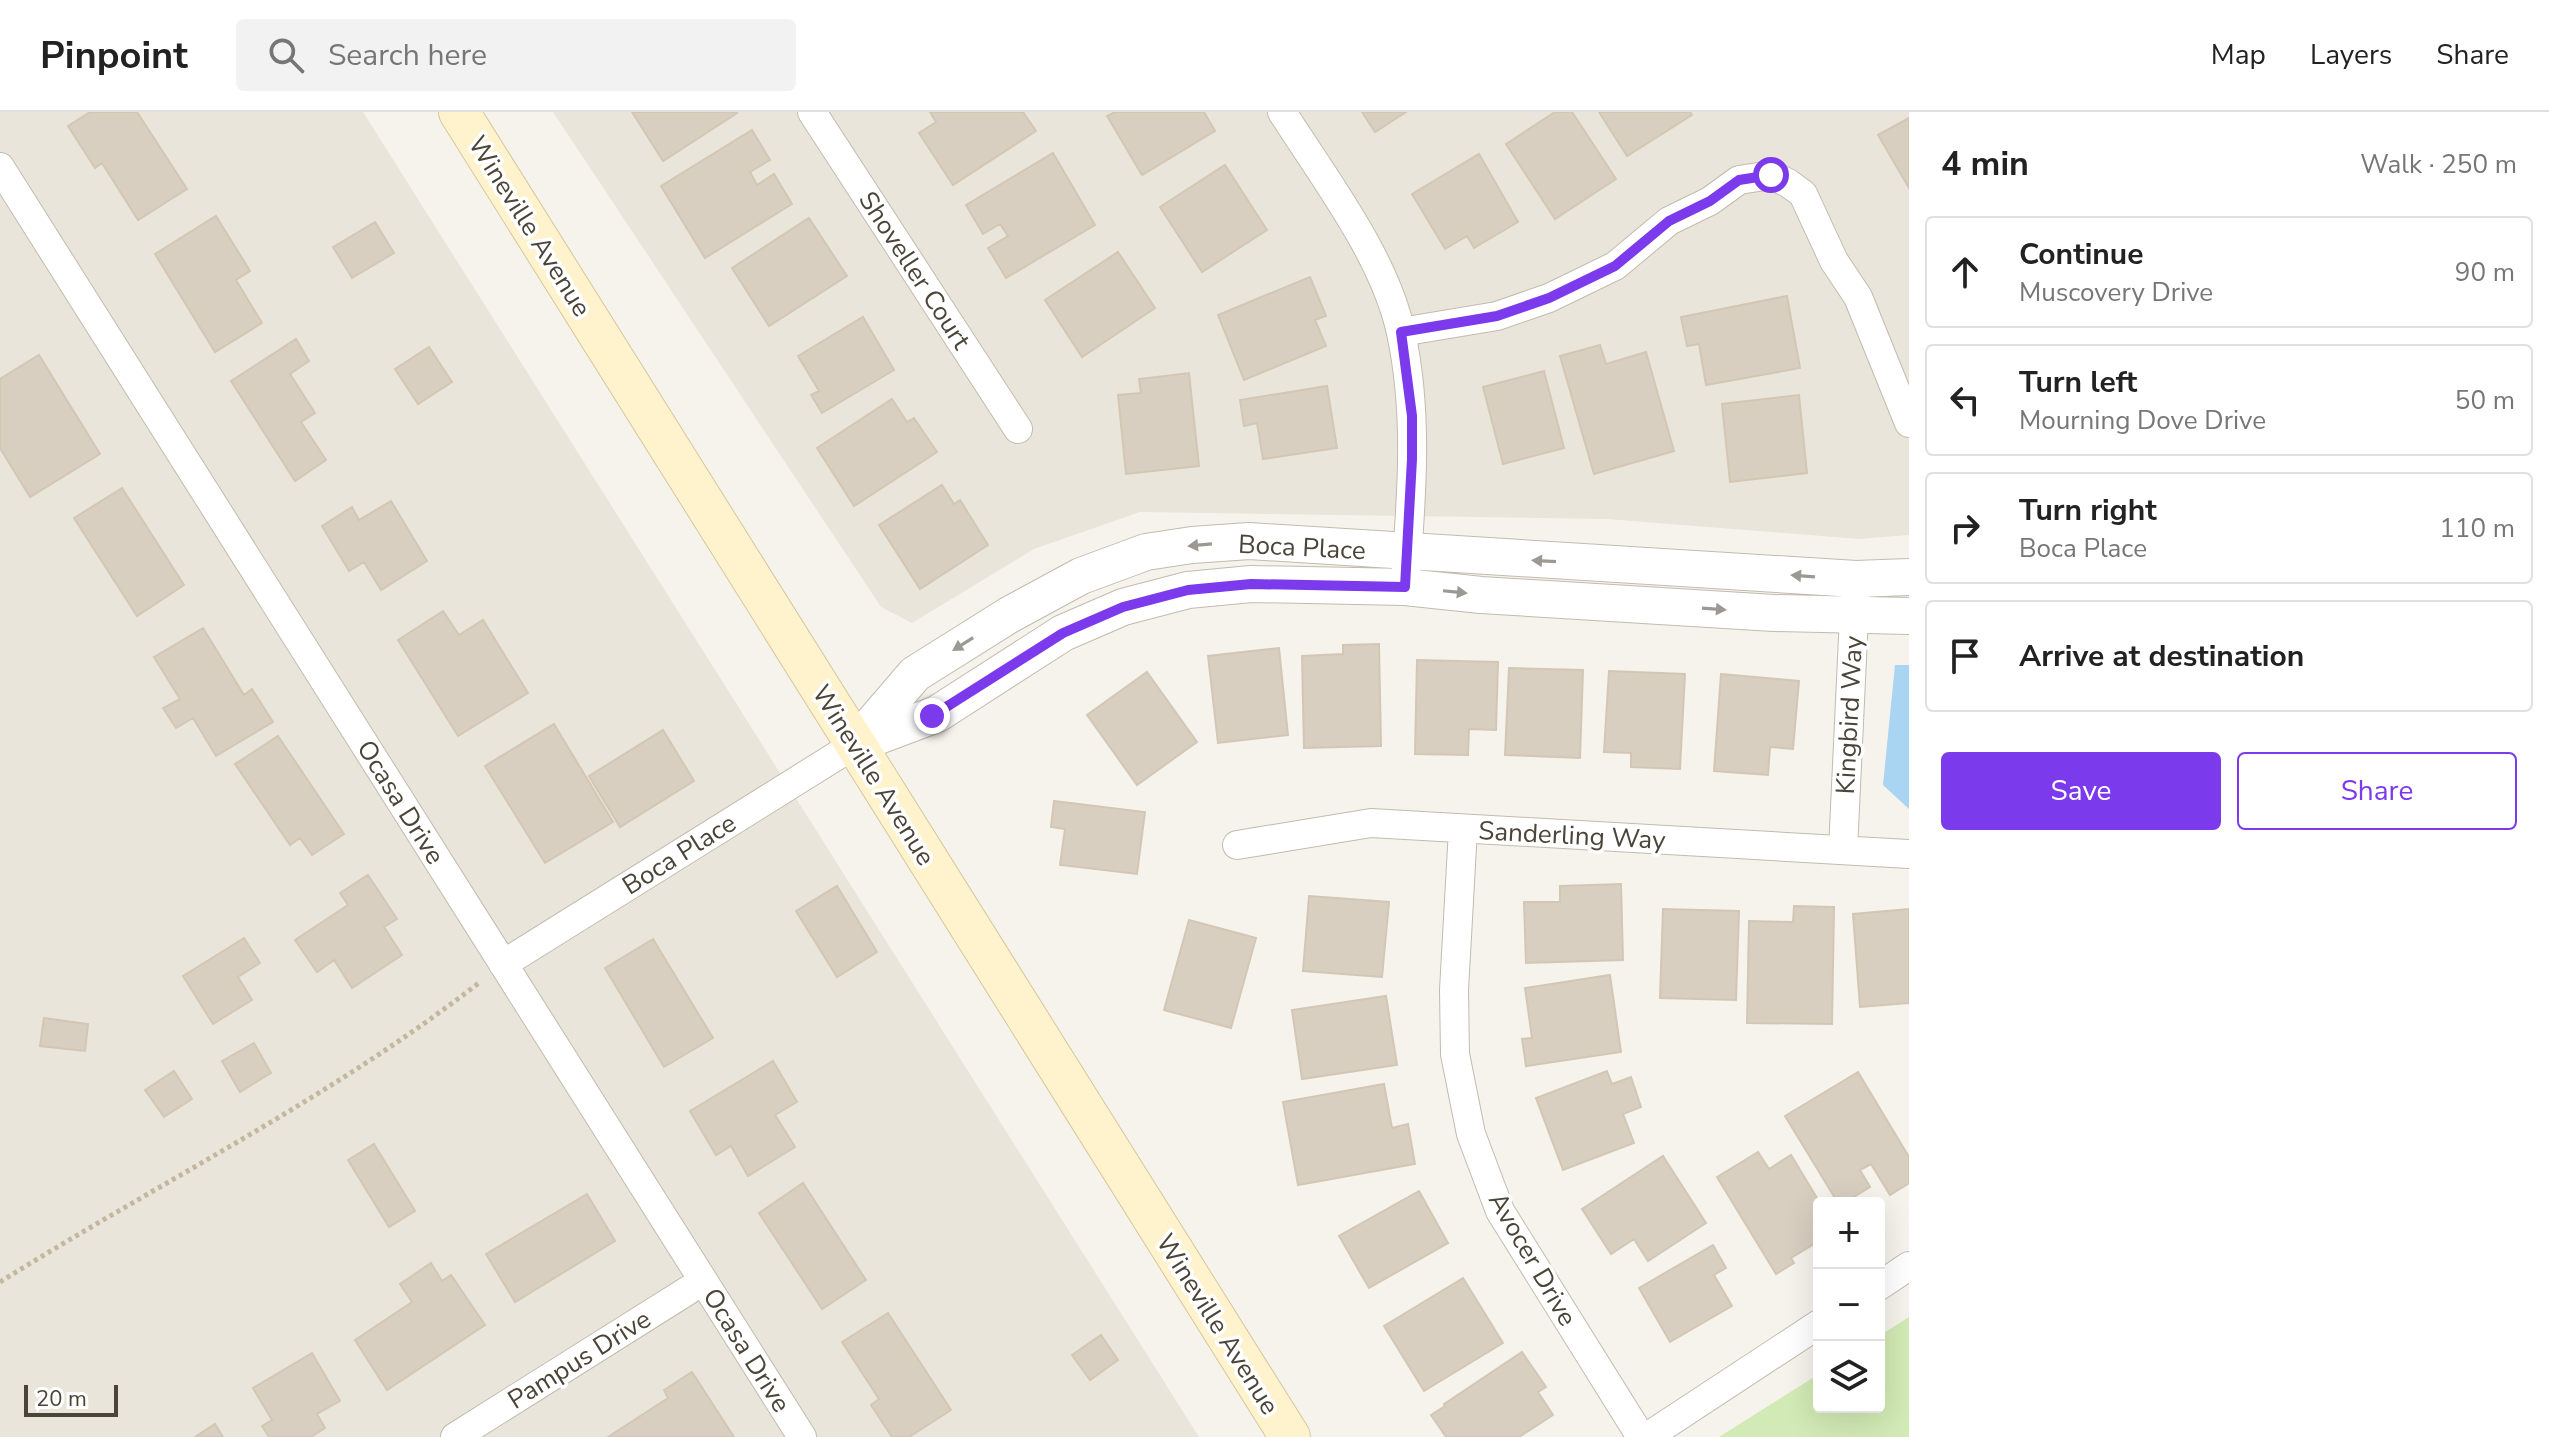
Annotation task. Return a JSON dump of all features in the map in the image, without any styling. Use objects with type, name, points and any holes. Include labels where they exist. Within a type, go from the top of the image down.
[{"type":"main road","name":"Wineville Avenue","points":[[459,112],[1290,1437]]},
{"type":"street","name":"Shoveller Court","points":[[812,112],[1018,429]]},
{"type":"street","points":[[1282,112],[1367,247],[1401,332],[1412,416],[1406,570]]},
{"type":"street","name":"Ocasa Drive","points":[[0,167],[802,1437]]},
{"type":"street","points":[[1401,332],[1497,316],[1549,298],[1615,266],[1669,221],[1710,201],[1739,180],[1771,175],[1803,194],[1834,261],[1858,297],[1909,423]]},
{"type":"street","name":"Boca Place","points":[[1406,570],[1481,595],[1774,613],[1909,616]]},
{"type":"street","name":"Boca Place","points":[[503,964],[854,745],[937,714],[1063,633],[1123,607],[1188,590],[1406,570],[1856,579],[1909,577]]},
{"type":"street","name":"Kingbird Way","points":[[1843,850],[1856,579]]},
{"type":"street","name":"Sanderling Way","points":[[1237,845],[1371,823],[1909,854]]},
{"type":"street","name":"Avocer Drive","points":[[1463,829],[1454,990],[1455,1054],[1471,1134],[1500,1211],[1644,1437]]},
{"type":"street","points":[[1885,1282],[1909,1266]]},
{"type":"street","name":"Pampus Drive","points":[[455,1437],[703,1281]]},
{"type":"street","points":[[1644,1437],[1813,1328]]},
{"type":"path","points":[[0,1282],[337,1083],[459,999],[503,964]]},
{"type":"shaded area","points":[[0,112],[363,112],[1199,1437],[0,1437]]},
{"type":"shaded area","points":[[553,112],[1909,112],[1909,535],[1859,539],[1607,519],[1140,512],[1034,549],[912,623],[881,607]]},
{"type":"green space","points":[[1909,1317],[1909,1437],[1719,1437],[1813,1378],[1813,1413],[1885,1413],[1885,1332]]},
{"type":"water","points":[[1895,665],[1909,665],[1909,809],[1883,785]]},
{"type":"building","points":[[90,112],[137,112],[187,189],[138,220],[102,163],[95,168],[68,126]]},
{"type":"building","points":[[632,112],[736,112],[737,113],[663,161]]},
{"type":"building","points":[[930,112],[1023,112],[1036,131],[953,185],[919,133],[936,122]]},
{"type":"building","points":[[1115,112],[1204,112],[1215,131],[1142,175],[1107,116]]},
{"type":"building","points":[[1362,112],[1406,112],[1375,132]]},
{"type":"building","points":[[1555,112],[1572,112],[1616,179],[1555,219],[1506,144]]},
{"type":"building","points":[[1599,112],[1690,112],[1692,115],[1627,156]]},
{"type":"building","points":[[1909,118],[1909,188],[1878,135]]},
{"type":"building","points":[[752,130],[770,160],[750,172],[757,185],[774,174],[792,204],[705,258],[661,186]]},
{"type":"building","points":[[1053,153],[1095,225],[1006,278],[988,248],[1008,236],[1000,224],[983,234],[966,205]]},
{"type":"building","points":[[1479,154],[1518,222],[1474,248],[1467,236],[1445,249],[1412,194]]},
{"type":"building","points":[[1225,165],[1267,230],[1202,272],[1160,207]]},
{"type":"building","points":[[216,216],[250,271],[236,280],[262,323],[215,352],[155,254]]},
{"type":"building","points":[[809,218],[847,276],[769,326],[732,268]]},
{"type":"building","points":[[375,222],[394,253],[352,278],[333,247]]},
{"type":"building","points":[[1118,252],[1155,308],[1082,357],[1045,300]]},
{"type":"building","points":[[1310,277],[1326,316],[1315,320],[1326,346],[1244,380],[1218,315]]},
{"type":"building","points":[[1787,296],[1800,368],[1706,385],[1699,344],[1687,346],[1681,317]]},
{"type":"building","points":[[863,317],[894,370],[822,413],[811,395],[819,391],[798,356]]},
{"type":"building","points":[[296,339],[309,361],[290,374],[315,413],[301,422],[326,460],[295,481],[231,381]]},
{"type":"building","points":[[1600,345],[1606,364],[1646,352],[1674,451],[1594,474],[1560,356]]},
{"type":"building","points":[[429,347],[452,382],[418,404],[395,369]]},
{"type":"building","points":[[39,355],[100,454],[30,497],[0,448],[0,379]]},
{"type":"building","points":[[1544,371],[1564,448],[1503,464],[1483,387]]},
{"type":"building","points":[[1189,373],[1199,466],[1126,474],[1118,395],[1141,393],[1139,379]]},
{"type":"building","points":[[1327,386],[1337,448],[1263,459],[1257,423],[1244,426],[1240,400]]},
{"type":"building","points":[[1799,395],[1807,473],[1730,482],[1722,404]]},
{"type":"building","points":[[892,399],[907,422],[914,418],[937,452],[854,506],[817,448]]},
{"type":"building","points":[[942,485],[954,504],[960,500],[988,545],[920,589],[879,525]]},
{"type":"building","points":[[122,488],[184,585],[137,616],[74,518]]},
{"type":"building","points":[[391,501],[427,561],[381,590],[364,562],[349,571],[322,526],[352,507],[359,520]]},
{"type":"building","points":[[443,611],[459,635],[483,620],[528,693],[458,736],[398,640]]},
{"type":"building","points":[[203,628],[244,695],[252,689],[273,722],[216,756],[193,718],[176,728],[163,708],[180,699],[154,657]]},
{"type":"building","points":[[1379,644],[1381,746],[1304,748],[1302,656],[1343,654],[1343,645]]},
{"type":"building","points":[[1279,648],[1288,735],[1218,743],[1208,656]]},
{"type":"building","points":[[1417,660],[1498,662],[1496,730],[1469,729],[1468,755],[1415,754]]},
{"type":"building","points":[[1509,668],[1583,670],[1580,758],[1505,755]]},
{"type":"building","points":[[1609,671],[1685,674],[1680,769],[1631,767],[1631,753],[1604,752]]},
{"type":"building","points":[[1147,672],[1197,742],[1137,785],[1087,715]]},
{"type":"building","points":[[1721,674],[1799,681],[1793,749],[1770,747],[1768,775],[1714,771]]},
{"type":"building","points":[[554,724],[613,822],[545,863],[485,766]]},
{"type":"building","points":[[663,730],[694,781],[620,827],[589,776]]},
{"type":"building","points":[[278,736],[344,834],[312,855],[300,838],[290,845],[235,764]]},
{"type":"building","points":[[1054,801],[1145,812],[1137,874],[1060,865],[1065,829],[1051,827]]},
{"type":"building","points":[[368,875],[397,919],[384,927],[402,955],[352,988],[334,960],[317,972],[295,940],[348,905],[340,893]]},
{"type":"building","points":[[1621,884],[1623,960],[1526,963],[1524,902],[1560,902],[1560,886]]},
{"type":"building","points":[[837,886],[877,952],[837,977],[796,911]]},
{"type":"building","points":[[1309,896],[1389,902],[1382,977],[1303,971]]},
{"type":"building","points":[[1794,906],[1834,907],[1832,1024],[1747,1023],[1749,921],[1793,922]]},
{"type":"building","points":[[1663,909],[1739,911],[1736,1000],[1660,998]]},
{"type":"building","points":[[1909,909],[1909,1003],[1860,1007],[1853,914]]},
{"type":"building","points":[[1189,920],[1256,938],[1231,1028],[1164,1010]]},
{"type":"building","points":[[244,938],[260,963],[238,977],[252,1000],[213,1024],[183,976]]},
{"type":"building","points":[[653,939],[713,1038],[664,1067],[605,968]]},
{"type":"building","points":[[1610,975],[1621,1052],[1526,1066],[1522,1039],[1532,1038],[1525,988]]},
{"type":"building","points":[[1386,996],[1397,1065],[1302,1079],[1292,1010]]},
{"type":"building","points":[[44,1018],[88,1024],[85,1051],[40,1046]]},
{"type":"building","points":[[254,1043],[271,1073],[240,1092],[222,1061]]},
{"type":"building","points":[[773,1061],[797,1102],[775,1115],[795,1147],[748,1176],[731,1146],[716,1155],[690,1111]]},
{"type":"building","points":[[174,1071],[192,1099],[164,1117],[145,1090]]},
{"type":"building","points":[[1607,1071],[1612,1084],[1631,1077],[1641,1107],[1623,1114],[1634,1143],[1563,1170],[1536,1098]]},
{"type":"building","points":[[1858,1072],[1909,1157],[1909,1183],[1890,1195],[1871,1164],[1860,1170],[1870,1187],[1854,1197],[1834,1197],[1785,1116]]},
{"type":"building","points":[[1384,1084],[1392,1128],[1408,1124],[1415,1164],[1298,1185],[1283,1102]]},
{"type":"building","points":[[374,1144],[415,1211],[389,1227],[348,1160]]},
{"type":"building","points":[[1758,1152],[1769,1169],[1791,1155],[1816,1197],[1813,1197],[1813,1245],[1791,1258],[1794,1263],[1776,1274],[1717,1177]]},
{"type":"building","points":[[1663,1156],[1706,1223],[1648,1261],[1634,1239],[1611,1254],[1582,1209]]},
{"type":"building","points":[[803,1183],[866,1280],[822,1309],[759,1213]]},
{"type":"building","points":[[1419,1191],[1448,1243],[1369,1288],[1339,1236]]},
{"type":"building","points":[[587,1194],[615,1241],[515,1302],[486,1254]]},
{"type":"building","points":[[1713,1245],[1726,1268],[1714,1275],[1732,1306],[1670,1342],[1639,1288]]},
{"type":"building","points":[[431,1263],[442,1281],[451,1275],[485,1325],[387,1390],[355,1340],[412,1302],[400,1284]]},
{"type":"building","points":[[1463,1278],[1503,1343],[1424,1391],[1384,1326]]},
{"type":"building","points":[[888,1313],[951,1410],[909,1437],[892,1437],[871,1405],[879,1399],[842,1342]]},
{"type":"building","points":[[1101,1335],[1118,1360],[1090,1380],[1072,1355]]},
{"type":"building","points":[[1522,1352],[1546,1387],[1538,1392],[1553,1415],[1519,1437],[1446,1437],[1431,1415]]},
{"type":"building","points":[[312,1353],[340,1401],[317,1414],[325,1428],[311,1437],[269,1437],[262,1426],[272,1420],[253,1388]]},
{"type":"building","points":[[692,1372],[734,1437],[608,1437],[668,1398],[664,1390]]},
{"type":"building","points":[[215,1424],[223,1437],[195,1437]]},
{"type":"route","points":[[932,716],[1063,633],[1123,607],[1188,590],[1251,584],[1405,587],[1412,416],[1401,332],[1497,316],[1549,298],[1615,266],[1669,221],[1710,201],[1739,180],[1771,175]]}]
